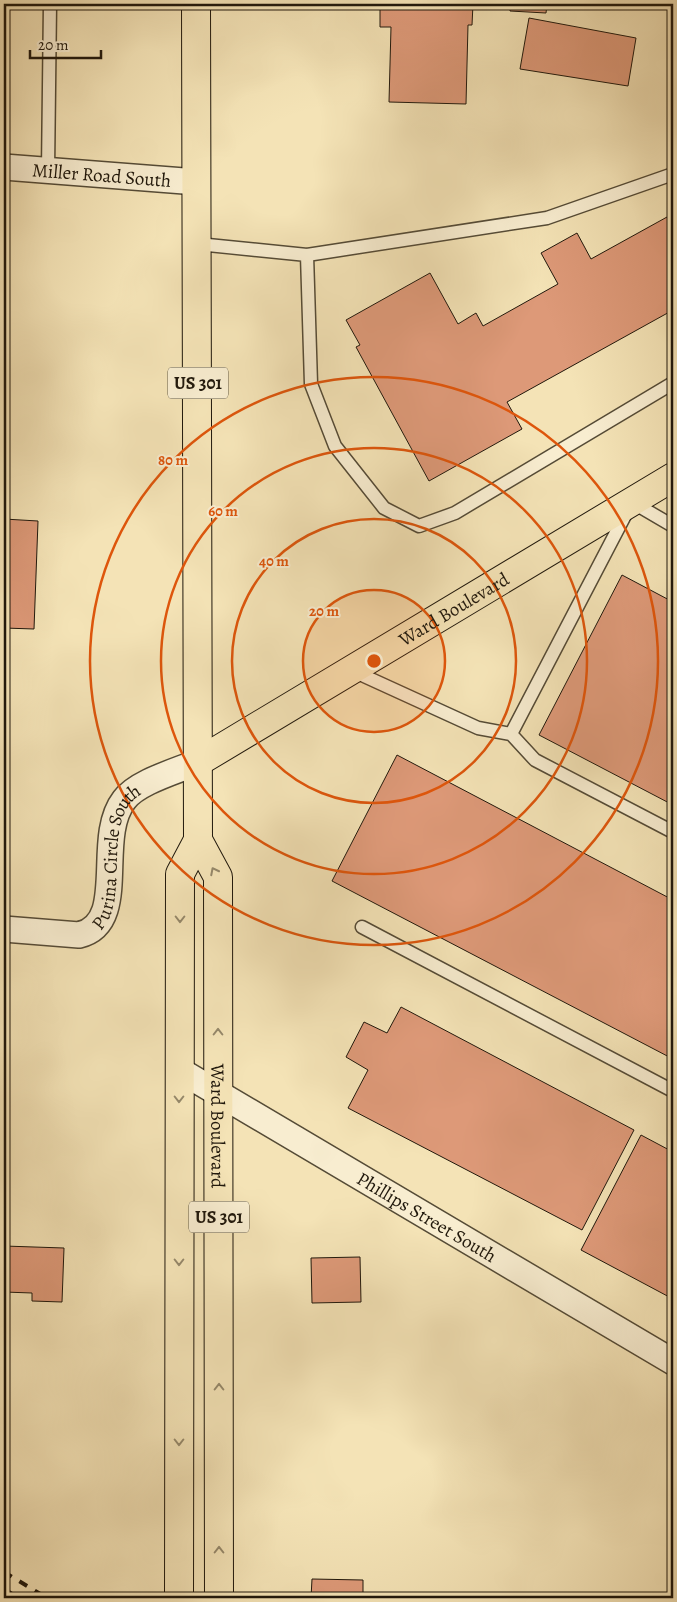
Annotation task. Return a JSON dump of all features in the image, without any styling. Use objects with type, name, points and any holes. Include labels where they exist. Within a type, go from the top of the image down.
[{"type":"main road","name":"US 301","points":[[196,4],[198,762]]},
{"type":"main road","name":"Ward Boulevard","points":[[179,1598],[180,874],[198,840],[198,762],[673,477]]},
{"type":"main road","name":"Ward Boulevard","points":[[198,840],[218,877],[220,1598]]},
{"type":"street","name":"Miller Road South","points":[[4,167],[197,182]]},
{"type":"street","name":"Purina Circle South","points":[[4,929],[79,935],[90,932],[98,926],[104,916],[108,902],[111,825],[123,801],[133,790],[198,762]]},
{"type":"street","name":"Phillips Street South","points":[[179,1070],[673,1362]]},
{"type":"lane","points":[[48,170],[50,4]]},
{"type":"lane","points":[[198,244],[307,256],[547,218],[673,174]]},
{"type":"lane","points":[[307,256],[312,384],[335,446],[384,508],[419,526],[455,513],[673,383]]},
{"type":"lane","points":[[511,734],[632,502],[673,526]]},
{"type":"lane","points":[[351,670],[478,728],[511,734],[535,760],[673,832]]},
{"type":"lane","points":[[362,927],[673,1090]]},
{"type":"building","points":[[380,4],[473,4],[472,25],[468,25],[466,104],[389,102],[391,27],[380,27]]},
{"type":"building","points":[[510,4],[547,4],[546,13],[510,11]]},
{"type":"building","points":[[529,18],[636,38],[628,86],[520,69]]},
{"type":"building","points":[[667,217],[673,229],[673,310],[507,402],[522,429],[429,481],[356,347],[360,345],[346,320],[430,273],[458,324],[476,313],[483,326],[558,284],[541,253],[577,233],[591,259]]},
{"type":"building","points":[[4,519],[38,521],[34,629],[4,628]]},
{"type":"building","points":[[622,575],[673,602],[673,805],[539,735]]},
{"type":"building","points":[[397,755],[673,900],[673,1059],[332,881]]},
{"type":"building","points":[[401,1007],[634,1130],[582,1230],[348,1108],[368,1070],[346,1057],[364,1022],[387,1033]]},
{"type":"building","points":[[641,1135],[673,1152],[673,1299],[581,1250]]},
{"type":"building","points":[[4,1246],[64,1248],[62,1302],[32,1301],[32,1293],[4,1292]]},
{"type":"building","points":[[360,1257],[361,1302],[312,1303],[311,1258]]},
{"type":"building","points":[[312,1579],[363,1580],[363,1598],[311,1598]]},
{"type":"railway","points":[[4,1572],[47,1598]]},
{"type":"railway","points":[[4,1589],[19,1598]]}]
